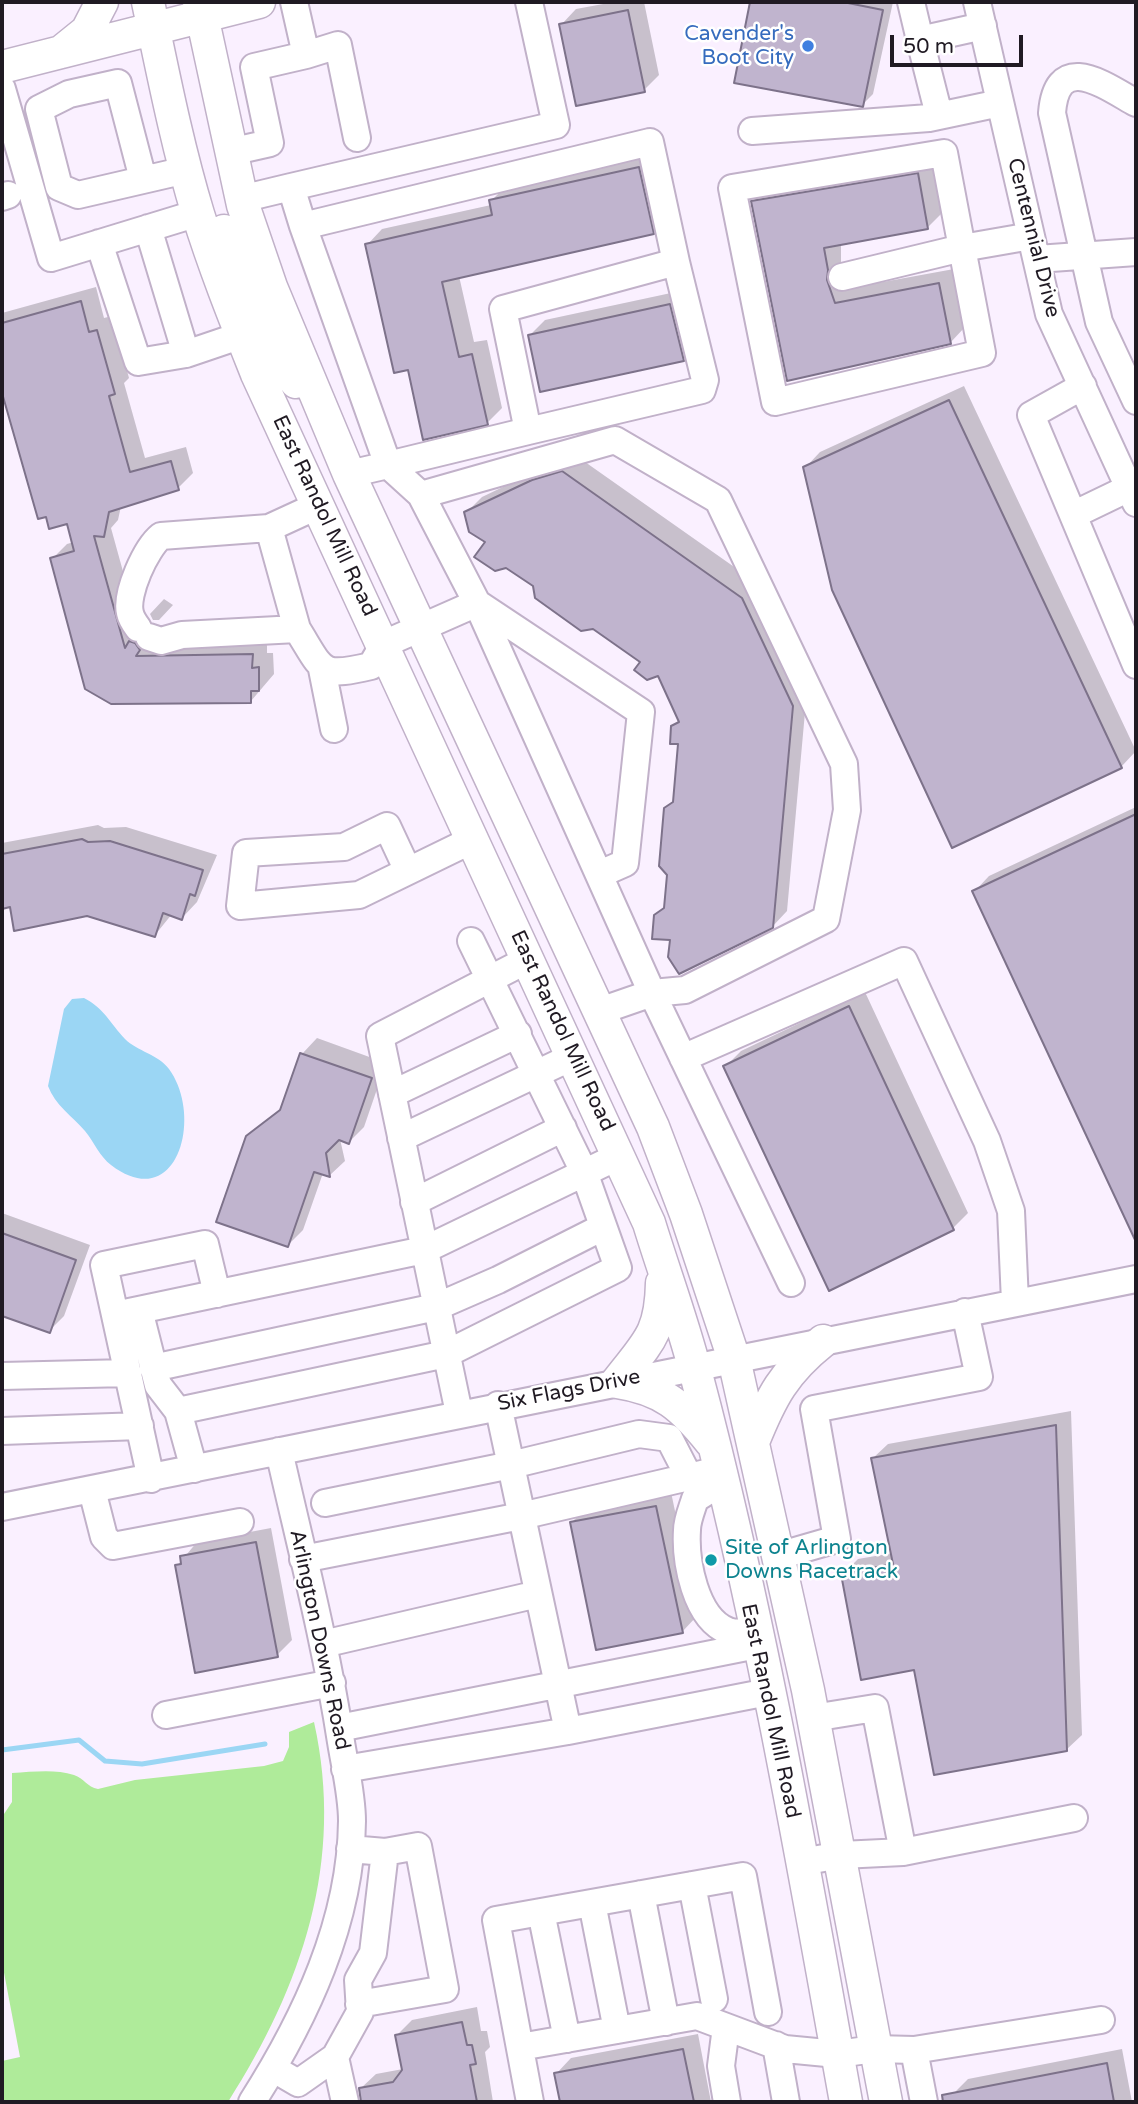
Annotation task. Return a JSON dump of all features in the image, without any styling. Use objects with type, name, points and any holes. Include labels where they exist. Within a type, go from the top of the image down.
[{"type":"main road","points":[[60,52],[88,31],[102,2]]},
{"type":"main road","points":[[2,67],[60,52],[150,15],[259,2]]},
{"type":"main road","name":"East Randol Mill Road","points":[[200,9],[241,199],[271,287],[349,474],[653,1127],[686,1214],[734,1359],[813,1718],[886,2102]]},
{"type":"main road","name":"East Randol Mill Road","points":[[150,15],[198,213],[242,335],[649,1223],[694,1367],[711,1468],[756,1638],[846,2102]]},
{"type":"main road","points":[[198,213],[213,214],[226,232],[265,335],[301,388],[320,405]]},
{"type":"main road","points":[[495,884],[517,896],[530,912],[571,1006],[582,1014],[600,1011]]},
{"type":"main road","points":[[617,1382],[655,1334],[662,1304],[663,1267]]},
{"type":"main road","points":[[753,1443],[768,1403],[786,1373],[822,1341]]},
{"type":"main road","points":[[617,1382],[645,1386],[672,1400],[711,1468]]},
{"type":"street","points":[[294,2],[306,55]]},
{"type":"street","points":[[241,199],[556,125],[528,2]]},
{"type":"street","points":[[911,2],[939,116]]},
{"type":"street","points":[[920,40],[980,14]]},
{"type":"street","name":"Centennial Drive","points":[[980,14],[1049,314],[1133,496]]},
{"type":"street","points":[[230,152],[270,143],[254,67],[338,46],[357,138]]},
{"type":"street","points":[[60,52],[69,94]]},
{"type":"street","points":[[1136,103],[1089,77],[1073,76],[1062,82],[1054,95],[1052,113],[1100,322],[1136,401]]},
{"type":"street","points":[[144,179],[118,83],[69,94],[39,109],[59,187],[78,195],[186,170]]},
{"type":"street","points":[[2,89],[51,258],[198,213]]},
{"type":"street","points":[[751,131],[866,125],[939,116],[1000,103]]},
{"type":"street","points":[[303,226],[650,142],[705,380],[702,390],[349,474]]},
{"type":"street","points":[[944,153],[962,248],[982,353],[775,402],[733,188],[944,153]]},
{"type":"street","points":[[291,187],[388,465],[421,495],[477,603],[652,993],[791,1283]]},
{"type":"street","points":[[148,228],[186,354]]},
{"type":"street","points":[[99,243],[138,362],[186,354],[242,335]]},
{"type":"street","points":[[842,277],[962,248],[1034,247],[1083,257],[1136,252]]},
{"type":"street","points":[[528,431],[503,309],[676,262]]},
{"type":"street","points":[[1083,386],[1031,415],[1073,515],[1126,611],[1136,665]]},
{"type":"street","points":[[421,495],[615,440],[718,500],[844,764],[847,810],[827,919],[685,990],[652,993],[600,1011]]},
{"type":"street","points":[[1073,515],[1133,496]]},
{"type":"street","points":[[297,629],[182,635],[161,640],[143,633],[130,613],[130,601],[143,558],[150,544],[160,536],[269,528],[319,505]]},
{"type":"street","points":[[269,528],[297,629],[322,669],[334,729]]},
{"type":"street","points":[[322,669],[336,674],[371,666],[384,645],[477,603]]},
{"type":"street","points":[[477,603],[641,712],[625,863],[600,874]]},
{"type":"street","points":[[408,871],[387,826],[344,847],[246,853],[240,906],[359,895],[474,839]]},
{"type":"street","points":[[178,1411],[446,1354],[618,1268],[584,1172],[471,941]]},
{"type":"street","points":[[459,1413],[380,1036],[529,959]]},
{"type":"street","points":[[683,1058],[904,961],[987,1141],[1011,1212],[1015,1302]]},
{"type":"street","points":[[392,1094],[518,1034]]},
{"type":"street","points":[[401,1138],[574,1056]]},
{"type":"street","points":[[414,1202],[563,1128]]},
{"type":"street","points":[[127,1313],[425,1250],[619,1156]]},
{"type":"street","points":[[2,1376],[141,1370],[436,1307],[603,1227]]},
{"type":"street","points":[[151,1479],[140,1426],[141,1370],[127,1313],[104,1265],[205,1244],[217,1294]]},
{"type":"street","name":"Six Flags Drive","points":[[2,1507],[151,1479],[498,1405],[1136,1279]]},
{"type":"street","points":[[778,1556],[837,1539],[814,1409],[979,1377],[965,1312]]},
{"type":"street","points":[[141,1370],[158,1385],[178,1411],[194,1469]]},
{"type":"street","points":[[498,1405],[568,1731]]},
{"type":"street","points":[[2,1431],[140,1426]]},
{"type":"street","points":[[325,1503],[511,1465],[639,1434],[669,1438],[711,1468]]},
{"type":"street","name":"Arlington Downs Road","points":[[252,2102],[274,2069],[312,1994],[321,1969],[338,1918],[350,1849],[352,1819],[332,1683],[279,1451]]},
{"type":"street","points":[[303,1559],[522,1516],[711,1468]]},
{"type":"street","points":[[711,1468],[695,1499],[687,1527],[687,1553],[694,1590],[714,1622],[729,1632],[756,1638]]},
{"type":"street","points":[[92,1490],[104,1537],[113,1546],[240,1522]]},
{"type":"street","points":[[323,1644],[538,1594]]},
{"type":"street","points":[[339,1728],[558,1685],[756,1638]]},
{"type":"street","points":[[166,1715],[332,1683]]},
{"type":"street","points":[[345,1769],[568,1731],[768,1692]]},
{"type":"street","points":[[813,1718],[875,1708],[903,1852]]},
{"type":"street","points":[[801,1862],[841,1855],[903,1852],[1074,1818]]},
{"type":"street","points":[[321,1969],[359,1992],[445,1989],[418,1846],[385,1852],[350,1849]]},
{"type":"street","points":[[274,2069],[300,2093],[335,2057],[350,2034],[360,2012],[359,1992],[373,1952],[385,1852]]},
{"type":"street","points":[[530,2102],[496,1920],[743,1876],[768,2012]]},
{"type":"street","points":[[692,1885],[714,1999]]},
{"type":"street","points":[[641,1894],[666,2021]]},
{"type":"street","points":[[592,1903],[617,2030]]},
{"type":"street","points":[[541,1912],[567,2039]]},
{"type":"street","points":[[520,2047],[697,2016],[776,2045],[837,2054],[876,2049],[914,2050],[1101,2020]]},
{"type":"street","points":[[726,2026],[721,2066],[727,2102]]},
{"type":"street","points":[[776,2045],[786,2102]]},
{"type":"street","points":[[914,2050],[924,2102]]},
{"type":"street","points":[[335,2057],[345,2102]]},
{"type":"green space","points":[[314,1722],[322,1773],[324,1824],[320,1873],[310,1921],[296,1967],[277,2013],[228,2102],[2,2102],[2,2061],[20,2057],[2,1962],[2,1817],[12,1802],[12,1773],[67,1773],[98,1789],[135,1780],[264,1766],[283,1761],[289,1747],[289,1732]]},
{"type":"water","points":[[84,998],[102,1011],[130,1043],[165,1064],[179,1089],[184,1111],[183,1134],[178,1154],[168,1169],[153,1178],[134,1177],[107,1162],[85,1131],[55,1099],[48,1086],[64,1009],[72,999]]},
{"type":"building","name":"Cavender's Boot City","points":[[750,2],[843,2],[883,10],[863,107],[734,83]]},
{"type":"building","points":[[628,10],[645,92],[576,106],[559,24]]},
{"type":"building","points":[[639,167],[654,234],[442,282],[459,357],[472,354],[488,425],[423,440],[408,370],[394,373],[365,244],[492,215],[489,200]]},
{"type":"building","points":[[918,173],[928,229],[824,248],[827,280],[835,303],[939,283],[951,344],[787,381],[751,201]]},
{"type":"building","points":[[81,301],[89,332],[97,330],[115,394],[109,396],[130,472],[171,461],[179,490],[109,512],[104,537],[94,536],[125,648],[129,641],[135,643],[140,650],[136,656],[253,654],[252,668],[259,667],[259,691],[251,691],[251,703],[111,704],[85,689],[50,558],[74,551],[67,524],[49,529],[46,517],[38,519],[2,393],[2,323]]},
{"type":"building","points":[[670,304],[684,361],[540,392],[528,335]]},
{"type":"building","points":[[949,400],[1122,768],[952,848],[832,590],[803,467]]},
{"type":"building","points":[[562,471],[742,598],[793,706],[773,928],[679,974],[668,957],[670,940],[652,939],[654,915],[664,908],[667,875],[659,866],[664,808],[673,802],[678,744],[670,744],[671,726],[679,722],[658,676],[647,680],[634,670],[640,662],[593,629],[581,631],[535,598],[533,586],[506,568],[495,571],[474,557],[485,542],[469,532],[464,512],[532,480]]},
{"type":"building","points":[[1136,814],[1136,1242],[972,891]]},
{"type":"building","points":[[82,839],[88,842],[110,841],[203,870],[195,896],[190,894],[182,920],[163,913],[155,937],[87,916],[14,931],[10,907],[2,909],[2,854]]},
{"type":"building","points":[[849,1006],[954,1230],[829,1291],[723,1066]]},
{"type":"building","points":[[300,1053],[372,1078],[349,1144],[339,1140],[326,1153],[330,1177],[314,1172],[288,1247],[216,1222],[246,1136],[280,1110]]},
{"type":"building","points":[[2,1233],[76,1260],[50,1333],[2,1316]]},
{"type":"building","points":[[1056,1425],[1067,1751],[934,1775],[914,1670],[861,1680],[841,1574],[893,1564],[871,1458]]},
{"type":"building","points":[[656,1506],[683,1633],[596,1650],[570,1522]]},
{"type":"building","points":[[256,1542],[278,1657],[195,1673],[175,1565],[181,1564],[180,1556]]},
{"type":"building","points":[[462,2022],[467,2045],[472,2045],[476,2064],[470,2065],[477,2102],[361,2102],[359,2088],[393,2082],[402,2070],[395,2035]]},
{"type":"building","points":[[683,2049],[694,2102],[560,2102],[554,2073]]},
{"type":"building","points":[[1107,2063],[1114,2102],[943,2102],[942,2095]]},
{"type":"waterway","points":[[2,1750],[79,1740],[105,1761],[142,1764],[265,1744]]},
{"type":"place","name":"Cavender's Boot City","points":[[808,46]]},
{"type":"place","name":"Site of Arlington Downs Racetrack","points":[[711,1560]]}]
